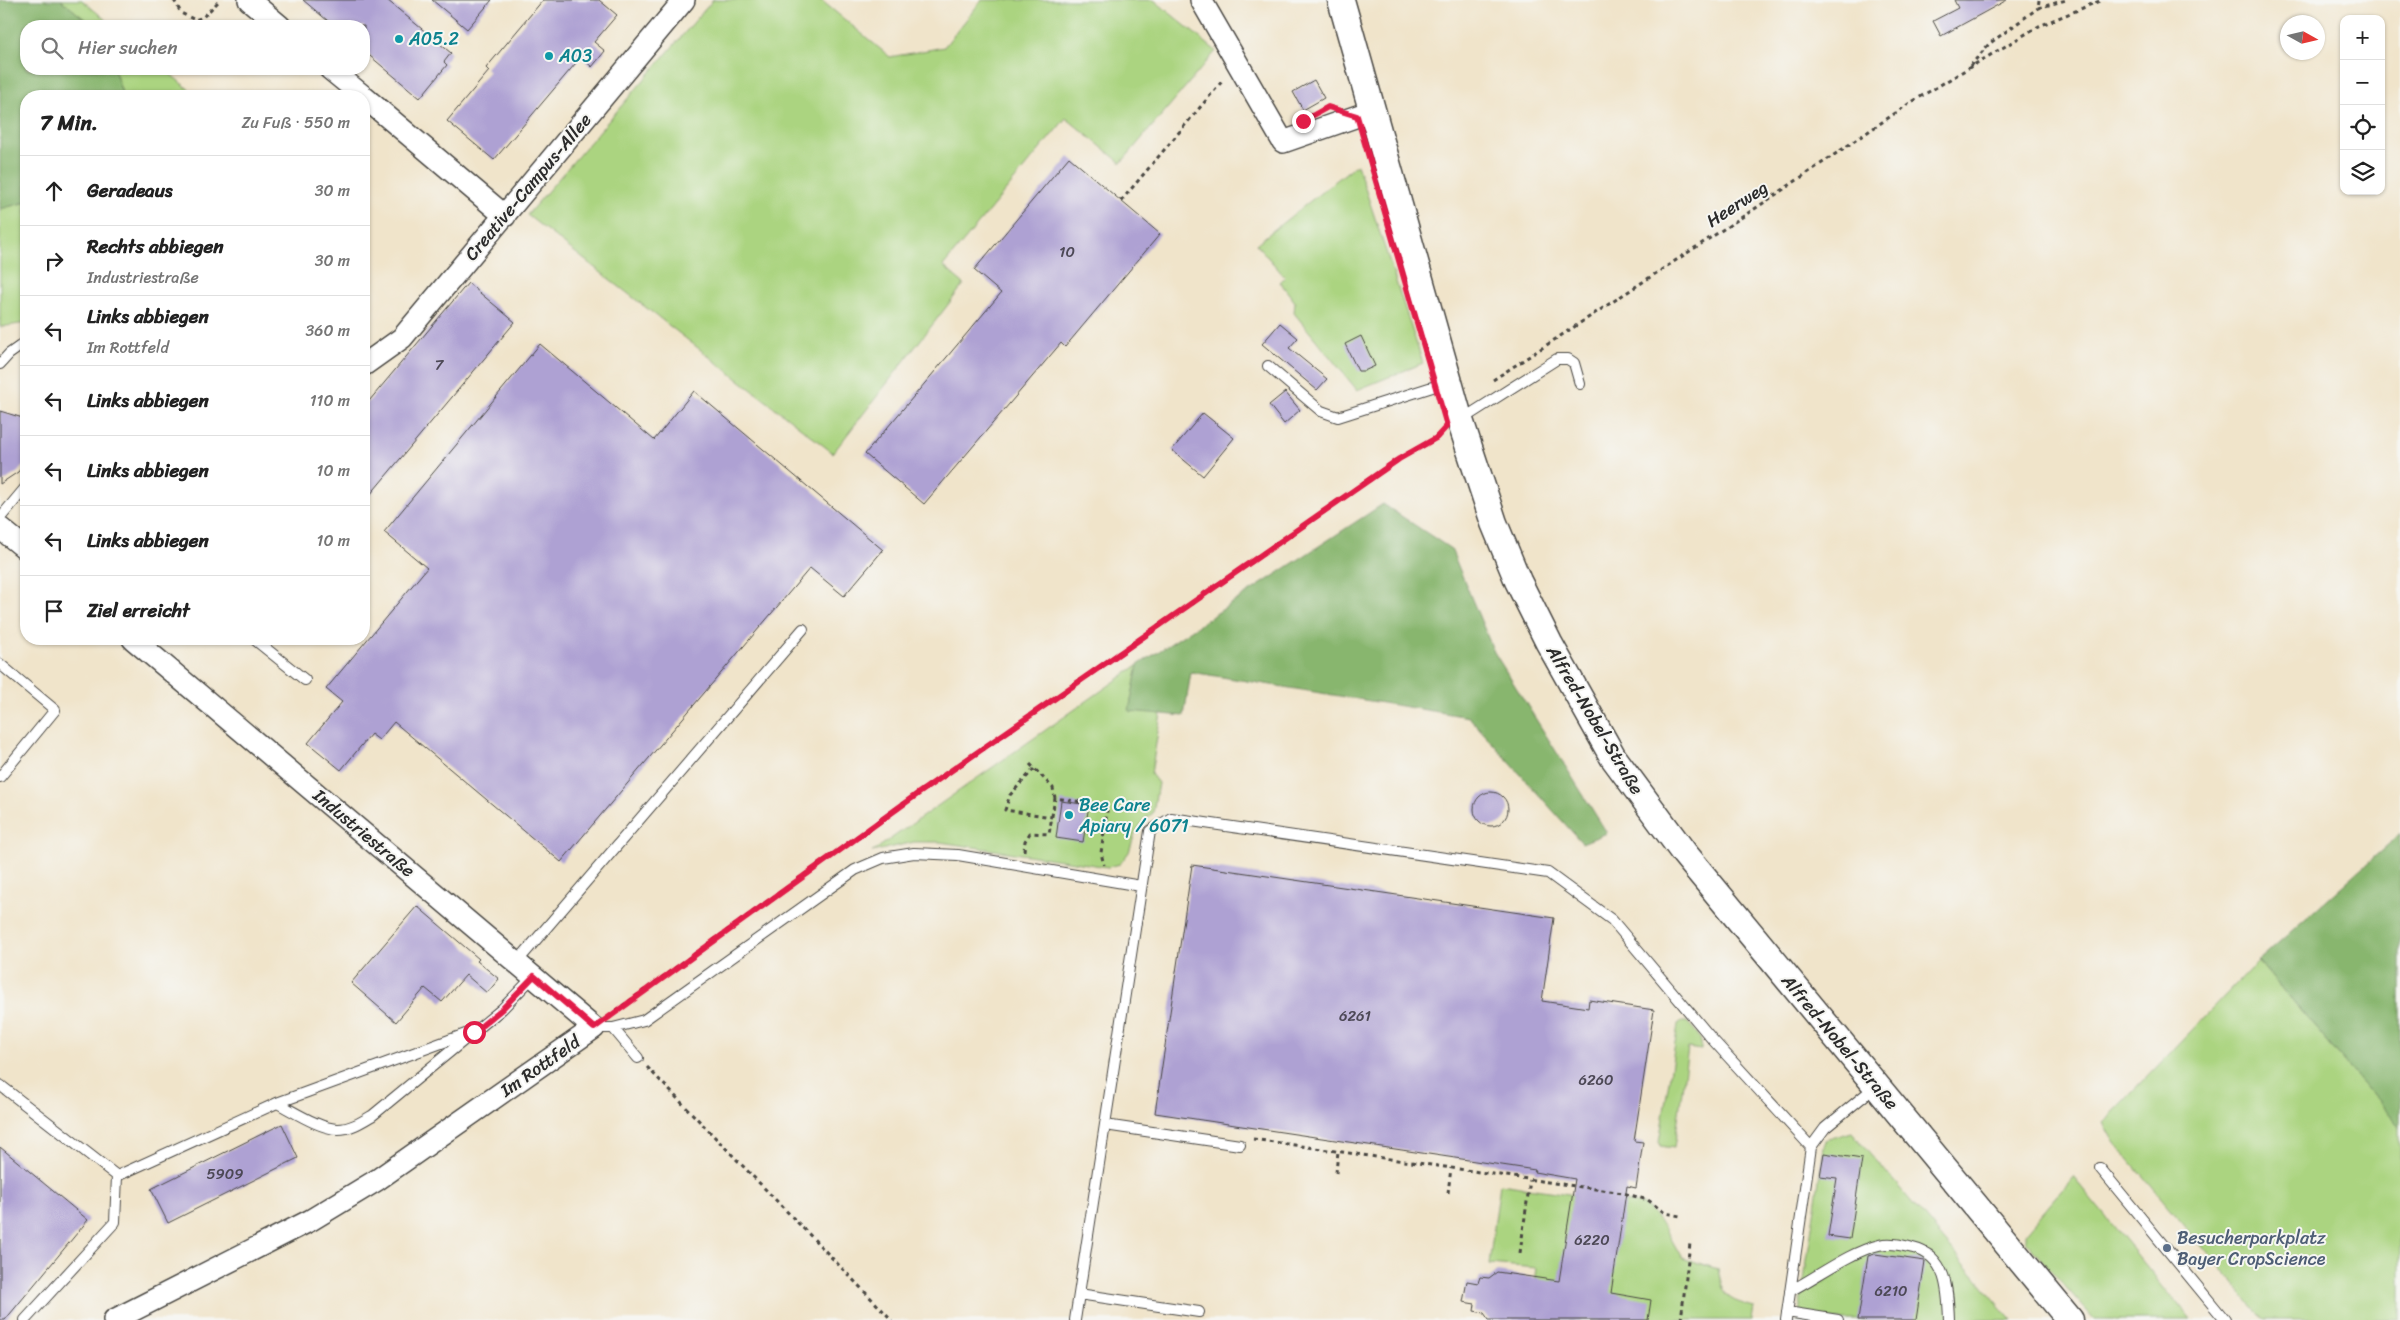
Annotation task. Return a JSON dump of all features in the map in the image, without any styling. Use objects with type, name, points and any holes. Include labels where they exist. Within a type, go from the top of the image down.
[{"type":"street","points":[[249,0],[273,20]]},
{"type":"street","name":"Creative-Campus-Allee","points":[[370,362],[402,338],[684,0]]},
{"type":"street","points":[[1201,0],[1282,142],[1372,111]]},
{"type":"street","name":"Alfred-Nobel-Straße","points":[[1341,0],[1459,417],[1494,523],[1518,581],[1548,642],[1613,757],[1684,854],[2070,1320]]},
{"type":"street","points":[[337,75],[355,90]]},
{"type":"street","points":[[370,103],[504,216]]},
{"type":"street","points":[[0,528],[20,544]]},
{"type":"street","name":"Industriestraße","points":[[141,645],[517,962],[603,1028]]},
{"type":"street","name":"Im Rottfeld","points":[[114,1320],[311,1220],[377,1180],[603,1028]]},
{"type":"lane","points":[[0,364],[20,346]]},
{"type":"lane","points":[[1459,417],[1557,359],[1568,359],[1574,363],[1580,384]]},
{"type":"lane","points":[[1268,366],[1321,411],[1338,417],[1449,382]]},
{"type":"lane","points":[[0,518],[20,494]]},
{"type":"lane","points":[[517,962],[803,630]]},
{"type":"lane","points":[[261,645],[305,680]]},
{"type":"lane","points":[[0,664],[55,710],[0,777]]},
{"type":"lane","points":[[1075,1320],[1150,831],[1171,818],[1548,874],[1612,920],[1712,1039],[1811,1147]]},
{"type":"lane","points":[[603,1028],[644,1020],[855,870],[883,858],[914,853],[958,855],[1141,886]]},
{"type":"lane","points":[[277,1103],[310,1121],[337,1129],[357,1125],[373,1115],[502,1009],[534,976]]},
{"type":"lane","points":[[603,1028],[638,1058]]},
{"type":"lane","points":[[117,1176],[277,1103],[474,1032]]},
{"type":"lane","points":[[0,1085],[117,1176]]},
{"type":"lane","points":[[1838,1320],[1786,1316],[1811,1147],[1825,1128],[1876,1086]]},
{"type":"lane","points":[[1105,1125],[1240,1145]]},
{"type":"lane","points":[[2100,1168],[2225,1320]]},
{"type":"lane","points":[[25,1320],[115,1222],[117,1176]]},
{"type":"lane","points":[[1790,1291],[1856,1254],[1880,1245],[1896,1244],[1920,1250],[1938,1262],[1947,1286],[1949,1320]]},
{"type":"lane","points":[[1079,1294],[1199,1312]]},
{"type":"path","points":[[174,0],[180,13],[195,20],[204,17],[220,0]]},
{"type":"path","points":[[2038,8],[2039,0]]},
{"type":"path","points":[[1968,69],[1989,44],[2038,8],[2066,0]]},
{"type":"path","name":"Heerweg","points":[[1491,382],[1910,103],[2039,26],[2102,0]]},
{"type":"path","points":[[1121,201],[1237,63]]},
{"type":"path","name":"Im Rottfeld","points":[[603,1028],[916,795],[1399,459],[1436,438],[1459,417]]},
{"type":"path","points":[[1021,866],[1027,835],[1034,832],[1049,834],[1055,798],[1053,788],[1030,764]]},
{"type":"path","points":[[1034,768],[1010,795],[1005,810],[1052,817]]},
{"type":"path","points":[[1055,798],[1102,804],[1105,807],[1107,811],[1101,853],[1106,880]]},
{"type":"path","points":[[638,1058],[892,1320]]},
{"type":"path","points":[[1240,1145],[1248,1138],[1623,1193],[1648,1200],[1666,1213],[1680,1216]]},
{"type":"path","points":[[1336,1173],[1338,1151]]},
{"type":"path","points":[[1448,1193],[1451,1168]]},
{"type":"path","points":[[1520,1253],[1530,1180]]},
{"type":"path","points":[[1681,1320],[1690,1243]]},
{"type":"green space","points":[[0,0],[61,0],[86,20],[20,20],[20,75],[116,75],[121,90],[20,90],[20,204],[0,209]]},
{"type":"green space","points":[[61,0],[82,0],[106,20],[86,20]]},
{"type":"green space","points":[[713,0],[821,0],[890,57],[944,47],[982,0],[1154,0],[1216,51],[1121,163],[1066,118],[943,266],[964,284],[833,453],[527,215]]},
{"type":"green space","points":[[116,75],[171,75],[190,90],[121,90]]},
{"type":"green space","points":[[1357,164],[1423,363],[1357,390],[1294,313],[1295,302],[1280,282],[1285,277],[1256,244]]},
{"type":"green space","points":[[20,204],[20,324],[0,327],[0,209]]},
{"type":"green space","points":[[1383,504],[1451,549],[1494,652],[1607,833],[1582,843],[1469,717],[1191,672],[1184,716],[1129,711],[1138,665]]},
{"type":"green space","points":[[1138,665],[1129,711],[1161,713],[1151,774],[1158,783],[1153,813],[1145,819],[1135,833],[1129,852],[1120,864],[1108,867],[940,842],[914,842],[872,852]]},
{"type":"green space","points":[[2400,834],[2400,1127],[2258,961]]},
{"type":"green space","points":[[2258,961],[2400,1127],[2400,1320],[2264,1320],[2114,1142],[2103,1123]]},
{"type":"green space","points":[[1682,1022],[1687,1022],[1700,1038],[1701,1050],[1688,1048],[1674,1148],[1660,1146],[1659,1142],[1678,1025]]},
{"type":"green space","points":[[1852,1132],[2012,1320],[1798,1320],[1825,1140]]},
{"type":"green space","points":[[2073,1177],[2191,1320],[2095,1320],[2025,1241],[2025,1234]]},
{"type":"green space","points":[[1500,1184],[1645,1205],[1665,1228],[1682,1258],[1718,1269],[1722,1286],[1728,1296],[1737,1302],[1754,1307],[1752,1320],[1530,1320],[1537,1268],[1489,1264]]},
{"type":"building","name":"A05.2","points":[[303,0],[387,0],[451,53],[444,62],[447,65],[420,98],[370,56],[370,20],[327,20]]},
{"type":"building","points":[[432,0],[492,0],[467,29]]},
{"type":"building","name":"A03","points":[[543,0],[599,0],[617,15],[594,42],[605,51],[592,67],[581,57],[494,160],[447,121],[489,71],[486,68]]},
{"type":"building","points":[[1954,0],[2007,0],[1941,36],[1933,21],[1958,8]]},
{"type":"building","points":[[1314,80],[1324,98],[1303,110],[1293,92]]},
{"type":"building","points":[[1069,157],[1160,234],[1065,347],[1061,343],[924,504],[865,454],[1001,293],[974,270]]},
{"type":"building","points":[[468,283],[515,322],[370,495],[370,400]]},
{"type":"building","points":[[1280,323],[1298,338],[1289,348],[1327,379],[1317,390],[1262,344]]},
{"type":"building","points":[[1361,336],[1375,366],[1364,371],[1358,371],[1345,344]]},
{"type":"building","points":[[540,344],[654,440],[694,391],[883,550],[844,596],[810,568],[561,862],[394,722],[379,740],[371,734],[341,770],[308,743],[342,702],[326,689],[363,645],[370,645],[370,636],[427,568],[384,532]]},
{"type":"building","points":[[1285,392],[1300,410],[1284,424],[1269,405]]},
{"type":"building","points":[[0,411],[20,417],[20,470],[0,484]]},
{"type":"building","points":[[1203,413],[1234,438],[1203,476],[1172,450]]},
{"type":"building","points":[[1491,792],[1498,793],[1503,797],[1507,802],[1507,816],[1503,821],[1498,825],[1491,826],[1484,825],[1479,821],[1475,816],[1474,809],[1475,802],[1479,797],[1484,793]]},
{"type":"building","name":"Bee Care Apiary / 6071","points":[[1061,801],[1089,805],[1083,842],[1056,838]]},
{"type":"building","points":[[1192,865],[1554,918],[1542,1001],[1588,1008],[1589,1000],[1654,1010],[1634,1141],[1643,1142],[1636,1188],[1627,1186],[1611,1293],[1651,1300],[1648,1320],[1489,1320],[1484,1313],[1474,1311],[1475,1304],[1463,1302],[1467,1281],[1478,1283],[1480,1277],[1489,1278],[1497,1272],[1559,1281],[1575,1179],[1534,1172],[1535,1170],[1155,1113]]},
{"type":"building","points":[[417,906],[479,959],[477,961],[499,979],[487,993],[466,975],[442,1002],[425,988],[396,1022],[351,983]]},
{"type":"building","points":[[282,1124],[298,1158],[168,1223],[151,1189]]},
{"type":"building","points":[[0,1147],[88,1220],[5,1320],[0,1320]]},
{"type":"building","points":[[1824,1153],[1862,1159],[1850,1239],[1828,1236],[1837,1178],[1820,1176]]},
{"type":"building","points":[[1875,1254],[1925,1261],[1916,1320],[1858,1320],[1868,1256]]},
{"type":"place","name":"A05.2","points":[[399,39]]},
{"type":"place","name":"A03","points":[[549,56]]},
{"type":"place","name":"Bee Care Apiary / 6071","points":[[1069,815]]},
{"type":"place","name":"Besucherparkplatz Bayer CropScience","points":[[2167,1248]]},
{"type":"route","points":[[474,1032],[502,1009],[534,976],[594,1028],[916,795],[1399,459],[1436,438],[1447,426],[1357,116],[1328,107],[1303,121]]}]
